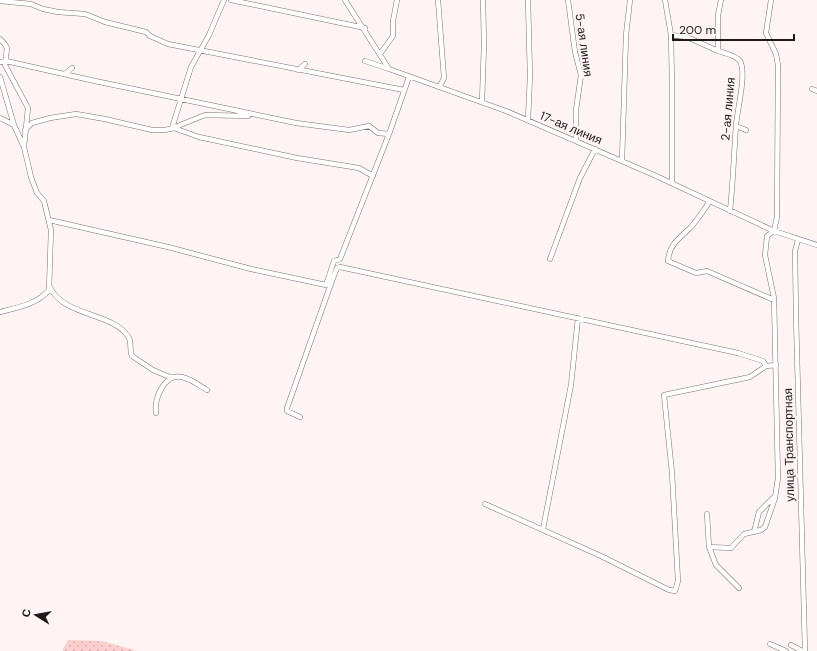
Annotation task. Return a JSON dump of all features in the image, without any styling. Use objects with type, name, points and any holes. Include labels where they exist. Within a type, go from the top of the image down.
[{"type":"street","points":[[172,128],[182,100],[191,66],[209,35],[224,0]]},
{"type":"street","points":[[231,0],[364,28]]},
{"type":"street","points":[[345,0],[389,69]]},
{"type":"street","points":[[380,54],[393,36],[393,21],[397,0]]},
{"type":"street","points":[[438,0],[444,78],[440,86]]},
{"type":"street","points":[[482,102],[484,51],[483,0]]},
{"type":"street","points":[[528,0],[530,76],[528,120]]},
{"type":"street","name":"5-ая линия","points":[[568,0],[575,52],[581,75],[576,110],[576,141]]},
{"type":"street","points":[[622,161],[626,35],[630,0]]},
{"type":"street","points":[[665,0],[670,35],[672,84],[672,183]]},
{"type":"street","points":[[670,35],[683,36],[718,51],[718,15],[721,0]]},
{"type":"street","points":[[709,547],[731,548],[744,534],[761,530],[765,527],[776,494],[778,478],[774,300],[765,255],[768,236],[774,231],[778,200],[778,71],[776,54],[768,40],[766,33],[771,0]]},
{"type":"street","points":[[0,1],[31,4],[43,9],[58,12],[85,14],[105,22],[146,32],[150,36],[168,44],[404,90]]},
{"type":"street","points":[[0,39],[7,48],[6,61],[8,69],[28,108],[24,147]]},
{"type":"street","name":"2-ая линия","points":[[718,51],[736,58],[741,63],[741,92],[736,126],[734,181],[730,211]]},
{"type":"street","points":[[0,62],[6,61],[255,115],[349,130],[369,126],[378,133],[389,134]]},
{"type":"street","name":"17-ая линия","points":[[365,61],[409,77],[440,86],[528,120],[672,183],[774,231],[817,245]]},
{"type":"street","points":[[298,70],[305,64]]},
{"type":"street","points":[[65,74],[72,68]]},
{"type":"street","points":[[0,77],[14,125],[24,147],[31,177],[44,202],[51,230],[50,287],[45,295],[30,304],[0,312]]},
{"type":"street","points":[[49,220],[154,244],[251,269],[326,285],[334,260],[340,259],[389,134],[409,77]]},
{"type":"street","points":[[25,130],[32,123],[50,118],[76,114],[152,130],[165,130],[205,115],[255,115]]},
{"type":"street","points":[[0,118],[14,125]]},
{"type":"street","points":[[736,126],[746,130]]},
{"type":"street","points":[[172,128],[199,137],[297,158],[359,168],[373,176]]},
{"type":"street","points":[[550,259],[580,178],[595,149]]},
{"type":"street","points":[[710,201],[691,226],[674,243],[668,254],[668,260],[696,273],[707,271],[774,300]]},
{"type":"street","name":"улица Транспортная","points":[[798,240],[795,251],[796,324],[805,651]]},
{"type":"street","points":[[300,418],[287,411],[287,408],[333,278],[337,268],[340,267],[738,353],[763,361],[766,366]]},
{"type":"street","points":[[50,287],[57,299],[112,324],[129,338],[132,356],[153,370],[172,378],[182,377],[208,390]]},
{"type":"street","points":[[543,529],[571,385],[578,318]]},
{"type":"street","points":[[485,504],[543,529],[669,590],[675,591],[678,581],[672,473],[664,395],[750,377],[766,366],[776,365]]},
{"type":"street","points":[[156,413],[155,405],[159,392],[172,378]]},
{"type":"street","points":[[754,532],[759,512],[776,494]]},
{"type":"street","points":[[707,514],[709,547],[716,565],[739,588]]},
{"type":"street","points":[[770,644],[774,649],[786,651]]},
{"type":"street","points":[[791,645],[802,651]]},
{"type":"shaded area","points":[[68,640],[102,641],[137,651],[62,651]]}]
